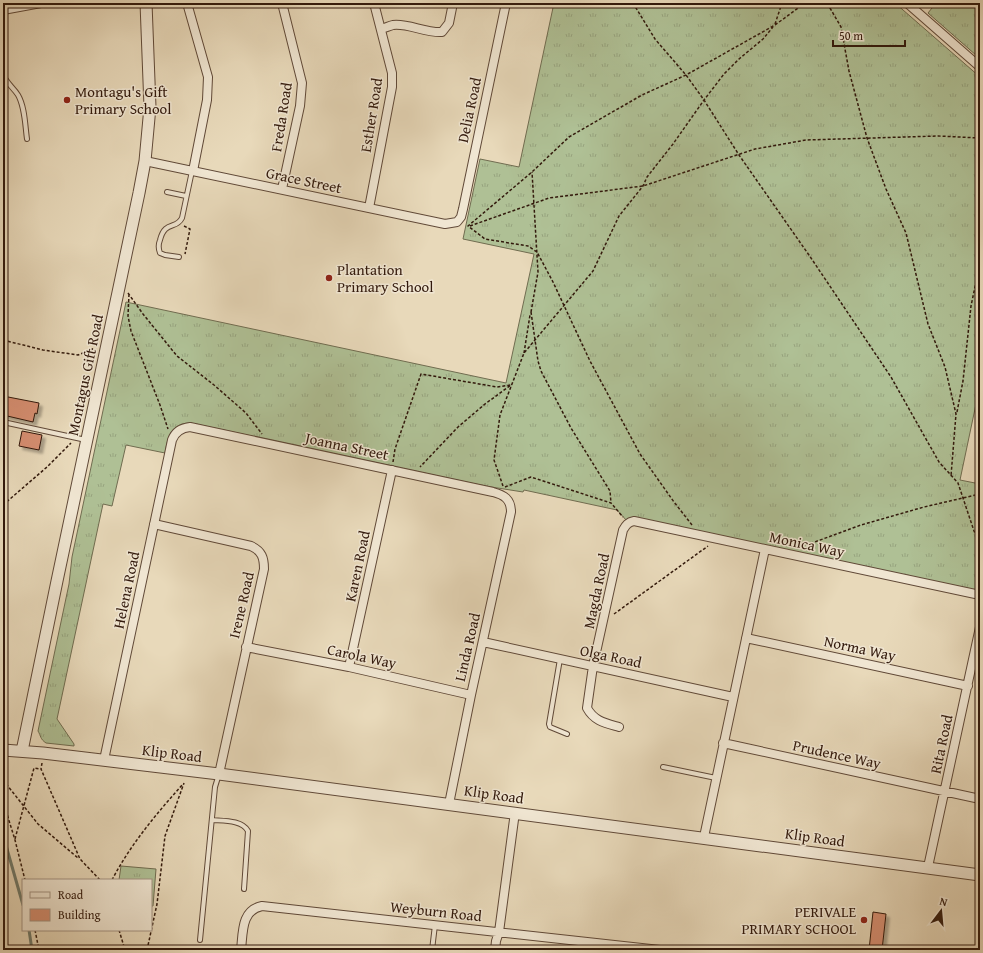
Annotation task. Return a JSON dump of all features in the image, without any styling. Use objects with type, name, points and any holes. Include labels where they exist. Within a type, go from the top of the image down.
[{"type":"street","points":[[3,10],[41,3]]},
{"type":"street","name":"Montagus Gift Road","points":[[22,751],[81,439],[139,193],[145,161],[150,102],[146,3]]},
{"type":"street","points":[[187,3],[208,77],[208,89],[193,170]]},
{"type":"street","name":"Freda Road","points":[[282,3],[302,83],[300,106],[282,189]]},
{"type":"street","name":"Esther Road","points":[[369,208],[392,87],[392,73],[374,3]]},
{"type":"street","points":[[381,29],[393,25],[400,25],[433,32],[442,32],[448,23],[453,3]]},
{"type":"street","name":"Delia Road","points":[[456,222],[461,217],[506,3]]},
{"type":"street","points":[[907,3],[980,67]]},
{"type":"street","name":"Grace Street","points":[[145,161],[445,224],[456,222]]},
{"type":"street","name":"Joanna Street","points":[[181,429],[190,427],[271,444],[493,492],[507,498]]},
{"type":"street","name":"Helena Road","points":[[104,760],[172,440],[174,435],[181,429]]},
{"type":"street","name":"Karen Road","points":[[349,667],[392,470]]},
{"type":"street","name":"Linda Road","points":[[449,804],[511,512],[510,502],[507,498]]},
{"type":"street","name":"Monica Way","points":[[629,523],[634,521],[980,595]]},
{"type":"street","name":"Magda Road","points":[[619,727],[603,723],[595,719],[587,708],[593,666],[623,530],[629,523]]},
{"type":"street","name":"Irene Road","points":[[154,524],[251,546],[262,553],[264,569],[219,774]]},
{"type":"street","points":[[704,837],[765,550]]},
{"type":"street","name":"Rita Road","points":[[928,867],[980,627]]},
{"type":"street","name":"Norma Way","points":[[746,638],[968,686]]},
{"type":"street","name":"Olga Road","points":[[483,642],[733,697]]},
{"type":"street","name":"Carola Way","points":[[246,647],[349,667],[471,695]]},
{"type":"street","name":"Prudence Way","points":[[723,743],[980,799]]},
{"type":"street","name":"Klip Road","points":[[3,750],[104,760],[219,774],[704,837],[980,875]]},
{"type":"street","points":[[495,950],[499,932],[515,812]]},
{"type":"street","name":"Weyburn Road","points":[[241,950],[244,922],[247,915],[257,907],[262,906],[660,950]]},
{"type":"lane","points":[[3,74],[7,83],[18,96],[21,104],[27,139]]},
{"type":"lane","points":[[179,257],[160,253],[158,246],[164,228],[177,224],[182,218],[193,170]]},
{"type":"lane","points":[[167,192],[186,196]]},
{"type":"lane","points":[[3,422],[81,439]]},
{"type":"lane","points":[[560,659],[549,724],[550,727],[567,734]]},
{"type":"lane","points":[[663,767],[716,778]]},
{"type":"lane","points":[[200,940],[216,782],[219,774]]},
{"type":"lane","points":[[212,820],[240,823],[246,827],[248,831],[244,889]]},
{"type":"lane","points":[[432,950],[436,925]]},
{"type":"path","points":[[633,3],[655,39],[686,75],[704,100],[739,155],[811,258],[891,377],[939,462],[958,483],[974,531],[980,544]]},
{"type":"path","points":[[524,353],[593,271],[619,216],[643,186],[647,177],[673,144],[704,100],[724,74],[775,25],[782,3]]},
{"type":"path","points":[[468,226],[532,172],[569,137],[642,95],[686,75],[775,25],[805,3]]},
{"type":"path","points":[[828,3],[842,27],[849,71],[867,138],[886,189],[906,233],[928,324],[945,367],[956,414]]},
{"type":"path","points":[[468,226],[549,198],[643,186],[755,149],[806,140],[938,136],[980,138]]},
{"type":"path","points":[[532,172],[538,272],[524,353],[500,415],[494,460],[504,488],[531,477],[611,503],[629,523]]},
{"type":"path","points":[[456,222],[468,226],[485,239],[528,246],[537,252],[590,361],[640,454],[674,502],[701,535]]},
{"type":"path","points":[[177,224],[190,229],[184,256],[179,257]]},
{"type":"path","points":[[951,476],[956,414],[963,381],[971,306],[980,263]]},
{"type":"path","points":[[127,291],[143,314],[177,356],[246,413],[271,444]]},
{"type":"path","points":[[129,294],[128,316],[131,331],[172,440]]},
{"type":"path","points":[[531,312],[534,341],[541,371],[571,428],[610,491],[611,503]]},
{"type":"path","points":[[3,340],[43,350],[78,355],[95,348]]},
{"type":"path","points":[[392,470],[395,449],[421,374],[497,387],[511,385]]},
{"type":"path","points":[[412,474],[458,427],[485,404],[511,385]]},
{"type":"path","points":[[3,505],[81,439]]},
{"type":"path","points":[[784,553],[861,525],[924,507],[980,494]]},
{"type":"path","points":[[604,618],[608,619],[710,545],[712,538]]},
{"type":"path","points":[[42,763],[41,769],[80,859]]},
{"type":"path","points":[[15,840],[34,768],[41,769]]},
{"type":"path","points":[[3,780],[38,824],[80,859],[99,879]]},
{"type":"path","points":[[113,879],[120,865],[160,810],[184,781],[165,836],[157,904],[152,927]]},
{"type":"path","points":[[3,801],[25,879]]},
{"type":"path","points":[[35,931],[39,950]]},
{"type":"path","points":[[119,931],[125,950]]},
{"type":"path","points":[[147,950],[151,931]]},
{"type":"green space","points":[[554,3],[895,3],[980,77],[980,385],[960,480],[980,484],[980,592],[627,521],[617,510],[524,490],[523,492],[485,486],[191,423],[184,424],[175,428],[169,436],[165,453],[126,445],[112,506],[103,504],[57,719],[74,746],[44,742],[38,731],[69,584],[72,557],[126,302],[506,383],[534,254],[463,239],[480,159],[519,167]]},
{"type":"green space","points":[[936,3],[980,3],[980,55],[978,54],[977,56],[928,13]]},
{"type":"green space","points":[[121,866],[156,869],[153,906],[152,879],[119,879]]},
{"type":"building","points":[[3,396],[39,403],[37,414],[35,413],[33,422],[3,415]]},
{"type":"building","points":[[22,431],[42,435],[39,450],[19,446]]},
{"type":"building","points":[[873,912],[886,914],[882,950],[869,950]]},
{"type":"waterway","points":[[3,835],[22,902]]},
{"type":"waterway","points":[[29,931],[32,950]]},
{"type":"place","name":"Montagu's Gift Primary School","points":[[67,100]]},
{"type":"place","name":"Plantation Primary School","points":[[329,278]]},
{"type":"place","name":"PERIVALE PRIMARY SCHOOL","points":[[864,920]]}]
